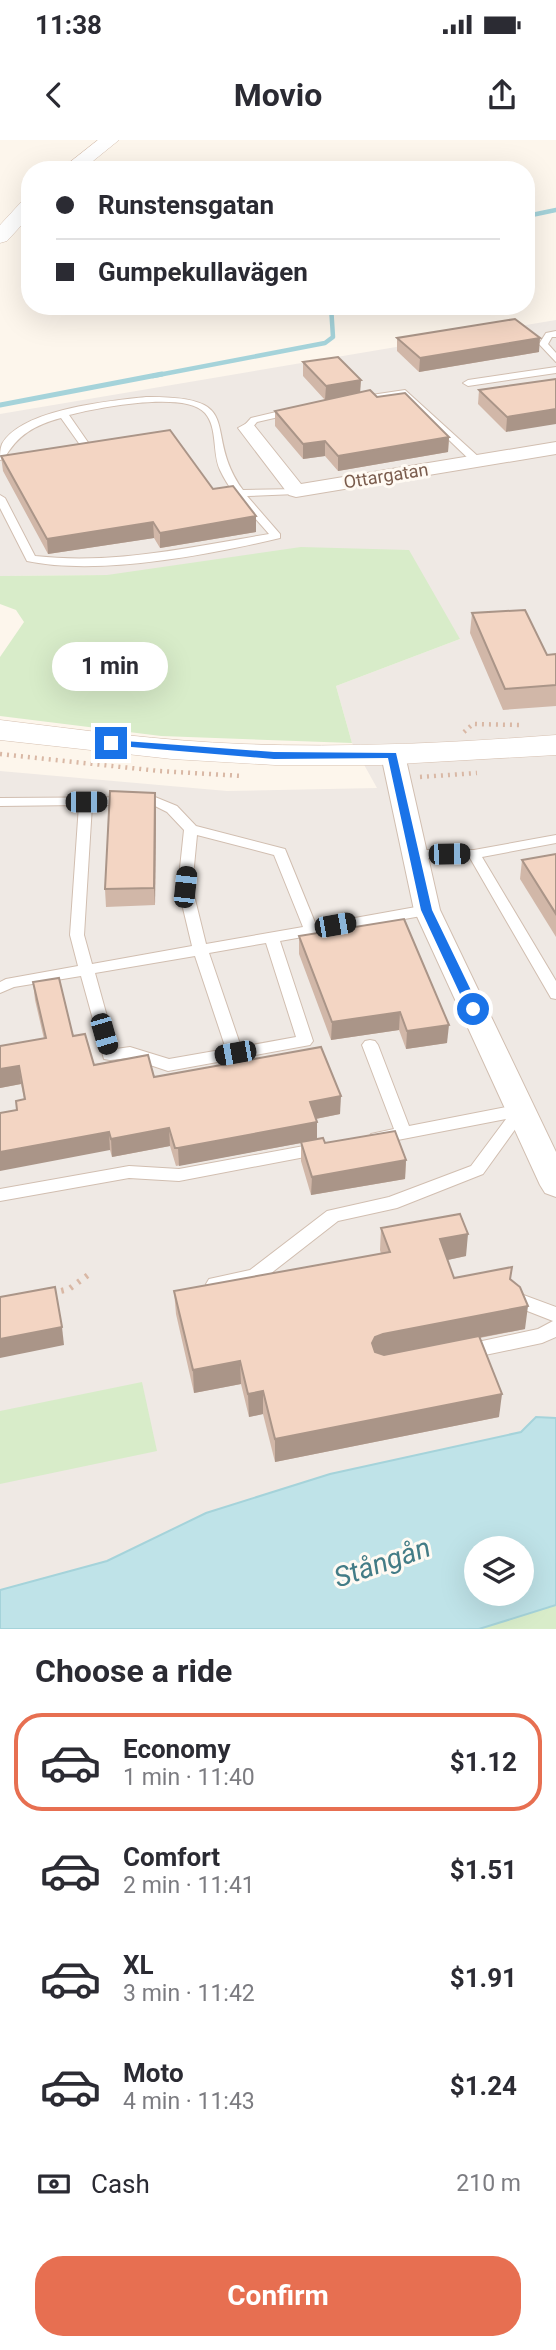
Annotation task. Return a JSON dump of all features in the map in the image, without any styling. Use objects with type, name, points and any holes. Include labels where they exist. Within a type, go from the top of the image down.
[{"type":"street","points":[[81,161],[110,140]]},
{"type":"street","points":[[0,237],[21,214]]},
{"type":"street","points":[[247,428],[296,491]]},
{"type":"street","name":"Ottargatan","points":[[296,491],[556,448]]},
{"type":"street","points":[[0,730],[203,752],[393,755],[556,745]]},
{"type":"street","points":[[393,755],[412,854],[427,910],[556,1185]]},
{"type":"lane","points":[[556,334],[549,335],[543,344],[556,359]]},
{"type":"lane","points":[[468,383],[556,370]]},
{"type":"lane","points":[[341,403],[405,393],[477,461]]},
{"type":"lane","points":[[0,457],[6,441],[24,430],[65,415],[157,399],[191,402],[206,409],[215,420],[222,464],[276,536],[117,562],[69,565],[31,559],[0,498]]},
{"type":"lane","points":[[247,428],[254,420],[303,409]]},
{"type":"lane","points":[[63,455],[89,451],[65,415]]},
{"type":"lane","points":[[0,465],[13,463]]},
{"type":"lane","points":[[242,493],[296,491]]},
{"type":"lane","points":[[0,803],[155,801],[172,809],[191,829],[280,852],[311,929]]},
{"type":"lane","points":[[86,802],[77,935],[110,1055],[130,1052],[168,1065],[305,1041],[271,936]]},
{"type":"lane","points":[[191,829],[185,887],[200,949],[235,1053]]},
{"type":"lane","points":[[412,854],[474,853],[556,839]]},
{"type":"lane","points":[[474,853],[556,994]]},
{"type":"lane","points":[[4,981],[85,970],[427,910]]},
{"type":"lane","points":[[370,1045],[404,1133]]},
{"type":"lane","points":[[364,1140],[522,1110]]},
{"type":"lane","points":[[193,1289],[255,1276],[333,1216],[391,1203],[477,1170],[522,1110]]},
{"type":"lane","points":[[0,1195],[129,1172],[179,1175],[338,1145]]},
{"type":"lane","points":[[518,1300],[556,1315]]},
{"type":"lane","points":[[449,1354],[542,1336],[556,1328]]},
{"type":"path","points":[[46,1294],[69,1289],[88,1275]]},
{"type":"shaded area","points":[[556,320],[556,1418],[536,1417],[521,1432],[330,1474],[206,1513],[107,1561],[0,1590],[0,771],[227,791],[377,788],[352,743],[336,686],[460,639],[107,575],[0,576],[0,414]]},
{"type":"green space","points":[[301,547],[409,550],[460,639],[336,686],[352,743],[161,736],[0,716],[0,657],[24,622],[16,610],[0,604],[0,576],[107,575]]},
{"type":"green space","points":[[142,1382],[157,1451],[0,1484],[0,1411]]},
{"type":"green space","points":[[556,1605],[556,1629],[479,1629]]},
{"type":"water","name":"Stångån","points":[[536,1417],[556,1418],[556,1605],[479,1629],[0,1629],[0,1590],[107,1561],[206,1513],[330,1474],[521,1432]]},
{"type":"building","points":[[515,319],[540,338],[420,358],[397,338]]},
{"type":"building","points":[[338,357],[361,380],[326,386],[303,362]]},
{"type":"building","points":[[556,379],[556,409],[507,417],[479,390]]},
{"type":"building","points":[[370,390],[377,397],[405,393],[449,437],[338,456],[325,441],[303,444],[275,411]]},
{"type":"building","points":[[170,430],[213,489],[233,486],[256,516],[160,533],[153,522],[47,539],[1,456]]},
{"type":"building","points":[[525,610],[547,655],[556,654],[556,685],[505,689],[472,613]]},
{"type":"building","points":[[110,791],[155,793],[154,888],[105,889]]},
{"type":"building","points":[[556,854],[556,914],[522,860]]},
{"type":"building","points":[[404,919],[449,1025],[407,1031],[400,1012],[332,1022],[299,936]]},
{"type":"building","points":[[59,978],[73,1036],[85,1034],[94,1065],[148,1055],[154,1077],[321,1047],[341,1096],[310,1102],[317,1122],[178,1148],[175,1148],[169,1128],[111,1139],[109,1132],[0,1152],[0,1113],[17,1110],[16,1101],[25,1099],[19,1066],[0,1069],[0,1046],[46,1038],[33,982]]},
{"type":"building","points":[[395,1131],[406,1160],[312,1177],[301,1142],[323,1138],[325,1143]]},
{"type":"building","points":[[460,1214],[468,1234],[440,1239],[454,1278],[512,1267],[510,1279],[520,1287],[528,1306],[383,1334],[375,1337],[372,1343],[375,1352],[384,1355],[479,1336],[502,1394],[275,1439],[263,1391],[248,1394],[240,1361],[193,1370],[174,1291],[390,1252],[381,1228]]},
{"type":"building","points":[[55,1287],[62,1327],[0,1339],[0,1297]]},
{"type":"waterway","points":[[535,214],[556,210]]},
{"type":"waterway","points":[[153,376],[325,343],[333,337],[332,315]]},
{"type":"waterway","points":[[0,405],[162,374]]},
{"type":"route","points":[[111,743],[203,752],[393,755],[412,854],[427,910],[473,1009]]}]
